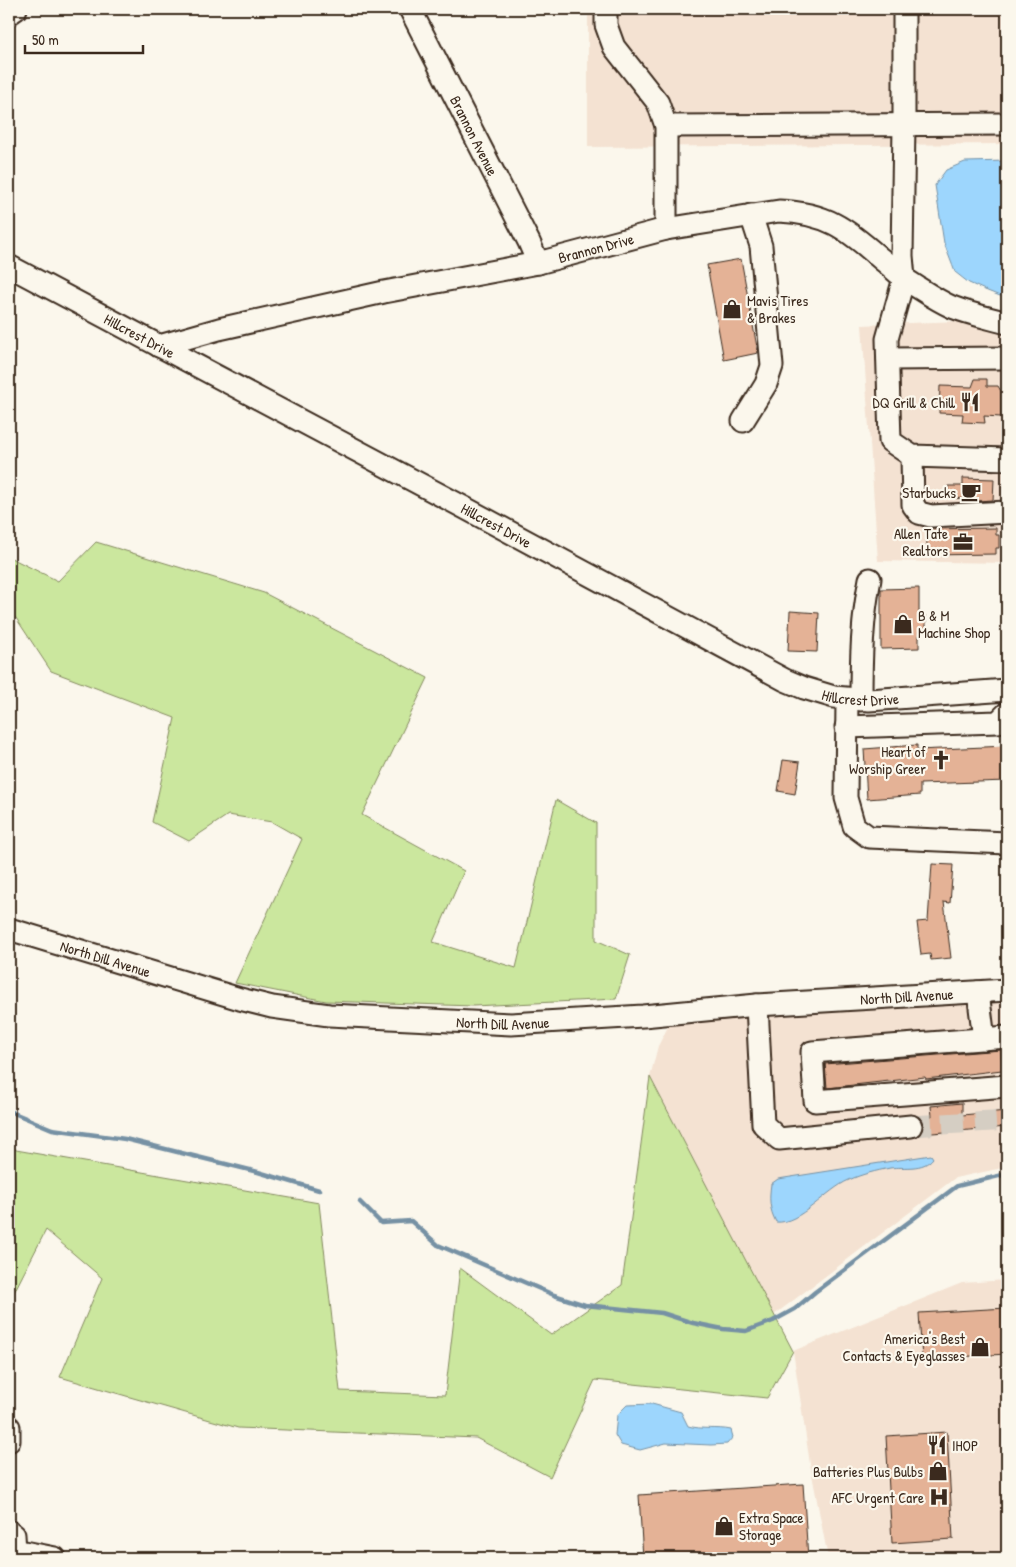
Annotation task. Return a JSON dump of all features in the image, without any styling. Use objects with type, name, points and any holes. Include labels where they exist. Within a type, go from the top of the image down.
[{"type":"street","points":[[9,14],[16,9]]},
{"type":"street","name":"Brannon Avenue","points":[[410,9],[538,263]]},
{"type":"street","points":[[606,9],[606,25],[614,47],[658,103],[666,126],[666,229]]},
{"type":"street","points":[[904,9],[902,256],[904,278],[887,339],[890,441],[912,456],[1007,458]]},
{"type":"street","points":[[666,126],[1007,124]]},
{"type":"street","name":"Brannon Drive","points":[[159,346],[219,329],[384,292],[538,263],[666,229],[779,211],[814,215],[830,221],[864,243],[904,278],[936,298],[952,306],[1007,323]]},
{"type":"street","points":[[743,421],[766,384],[772,366],[761,246],[751,215]]},
{"type":"street","name":"Hillcrest Drive","points":[[9,266],[785,680],[804,688],[854,699],[1007,690]]},
{"type":"street","points":[[888,359],[1007,358]]},
{"type":"street","points":[[912,456],[913,505],[919,513],[931,516],[1007,512]]},
{"type":"street","points":[[870,579],[854,699],[846,727],[846,798],[854,826],[869,837],[1007,843]]},
{"type":"street","points":[[846,727],[998,722],[1007,713]]},
{"type":"street","name":"North Dill Avenue","points":[[9,929],[240,999],[280,1008],[329,1015],[511,1024],[757,1005],[1007,990]]},
{"type":"street","points":[[978,992],[984,1039]]},
{"type":"street","points":[[757,1005],[764,1124],[779,1139],[911,1126]]},
{"type":"street","points":[[1007,1037],[812,1052],[816,1101],[1007,1086]]},
{"type":"street","points":[[9,1427],[9,1441]]},
{"type":"street","points":[[11,1544],[55,1558]]},
{"type":"shaded area","points":[[588,9],[1007,9],[1007,144],[588,147]]},
{"type":"shaded area","points":[[1007,319],[1007,563],[878,561],[862,325]]},
{"type":"shaded area","points":[[1007,998],[1007,1167],[955,1178],[774,1315],[650,1077],[658,1046],[670,1023],[758,1011]]},
{"type":"shaded area","points":[[1007,1280],[1007,1558],[828,1558],[810,1464],[793,1351],[962,1283]]},
{"type":"green space","points":[[96,542],[264,593],[428,678],[362,815],[464,871],[433,942],[516,968],[556,800],[596,823],[596,940],[630,955],[616,999],[473,1006],[326,1001],[235,983],[302,839],[272,822],[228,815],[189,841],[152,822],[175,718],[51,671],[16,618],[9,615],[9,557],[58,581]]},
{"type":"green space","points":[[650,1077],[793,1351],[767,1398],[595,1380],[550,1477],[476,1438],[238,1428],[60,1377],[102,1278],[46,1230],[9,1302],[9,1141],[16,1150],[319,1203],[340,1391],[445,1395],[460,1268],[551,1335],[622,1285]]},
{"type":"water","points":[[1007,161],[1007,296],[1000,296],[969,283],[955,272],[944,243],[935,185],[946,170],[965,162]]},
{"type":"water","points":[[931,1155],[933,1158],[924,1165],[890,1168],[864,1174],[849,1180],[794,1218],[776,1222],[772,1213],[770,1189],[771,1184],[778,1179]]},
{"type":"water","points":[[652,1404],[681,1412],[688,1426],[731,1430],[733,1437],[727,1444],[666,1443],[640,1450],[621,1445],[615,1435],[617,1415],[627,1405]]},
{"type":"building","name":"Mavis Tires & Brakes","points":[[741,259],[758,353],[724,360],[707,265]]},
{"type":"building","name":"DQ Grill & Chill","points":[[975,379],[987,379],[987,386],[998,386],[1001,391],[1001,417],[984,416],[985,423],[962,422],[963,414],[939,413],[940,386],[972,387]]},
{"type":"building","name":"Starbucks","points":[[963,478],[994,479],[993,500],[977,501],[977,499],[948,498],[948,486],[963,486]]},
{"type":"building","name":"Allen Tate Realtors","points":[[996,528],[996,535],[999,535],[999,548],[996,548],[996,554],[927,555],[927,529]]},
{"type":"building","name":"B & M Machine Shop","points":[[919,588],[919,616],[926,616],[926,631],[919,631],[919,648],[881,649],[881,589]]},
{"type":"building","points":[[790,611],[819,613],[817,652],[788,651]]},
{"type":"building","points":[[917,745],[917,750],[1007,746],[1007,781],[920,784],[920,795],[867,799],[864,749]]},
{"type":"building","points":[[783,760],[800,762],[795,794],[778,791]]},
{"type":"building","points":[[932,864],[953,865],[950,903],[944,902],[951,958],[931,960],[930,954],[921,955],[917,922],[928,921]]},
{"type":"building","points":[[1001,1050],[1002,1070],[827,1088],[825,1064]]},
{"type":"building","points":[[962,1103],[962,1115],[1007,1111],[1007,1127],[920,1134],[923,1125],[919,1117],[932,1116],[931,1106]]},
{"type":"building","points":[[1007,1308],[1007,1354],[922,1359],[919,1313]]},
{"type":"building","points":[[947,1432],[953,1539],[892,1543],[886,1436]]},
{"type":"building","name":"Extra Space Storage","points":[[803,1484],[808,1558],[643,1558],[639,1495]]},
{"type":"waterway","points":[[9,1111],[52,1129],[125,1139],[258,1172],[319,1190]]},
{"type":"waterway","points":[[360,1202],[381,1223],[411,1221],[438,1245],[554,1295],[585,1305],[662,1313],[693,1323],[746,1331],[773,1321],[795,1309],[957,1186],[1007,1174]]},
{"type":"tunnel","points":[[911,1126],[1007,1120]]},
{"type":"place","name":"Mavis Tires & Brakes","points":[[732,309]]},
{"type":"place","name":"DQ Grill & Chill","points":[[970,402]]},
{"type":"place","name":"Starbucks","points":[[971,492]]},
{"type":"place","name":"Allen Tate Realtors","points":[[963,542]]},
{"type":"place","name":"B & M Machine Shop","points":[[903,624]]},
{"type":"place","name":"Heart of Worship Greer","points":[[941,760]]},
{"type":"place","name":"America's Best Contacts & Eyeglasses","points":[[980,1347]]},
{"type":"place","name":"IHOP","points":[[937,1445]]},
{"type":"place","name":"Batteries Plus Bulbs","points":[[938,1471]]},
{"type":"place","name":"AFC Urgent Care","points":[[939,1497]]},
{"type":"place","name":"Extra Space Storage","points":[[724,1526]]}]
